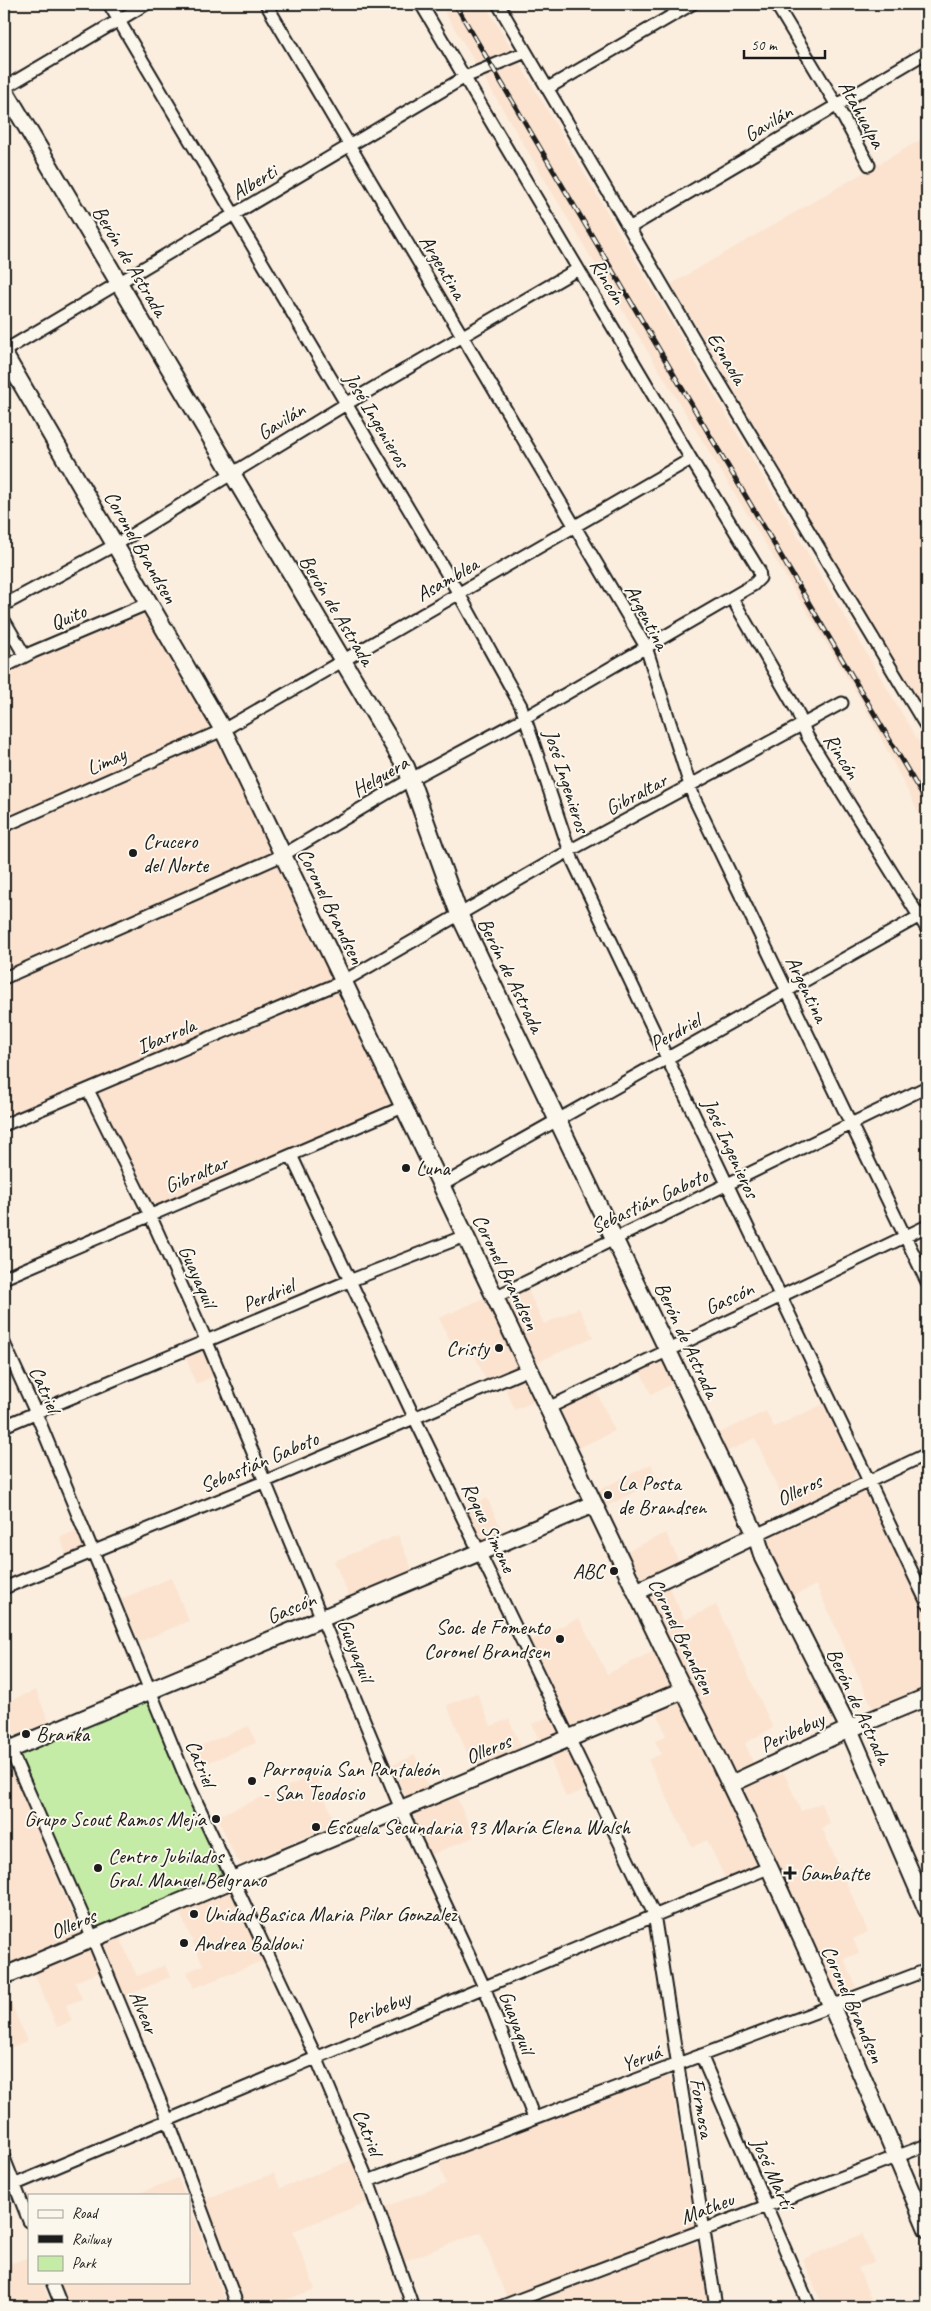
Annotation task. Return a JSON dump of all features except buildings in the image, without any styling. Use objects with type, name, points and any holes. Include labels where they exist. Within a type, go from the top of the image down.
[{"type":"street","name":"José Ingenieros","points":[[109,4],[458,594],[526,717],[569,851],[927,1602]]},
{"type":"street","points":[[4,88],[146,4]]},
{"type":"street","name":"Argentina","points":[[266,4],[646,647],[690,787],[927,1282]]},
{"type":"street","name":"Rincón","points":[[422,4],[690,459],[759,570],[760,578]]},
{"type":"street","name":"Esnaola","points":[[498,4],[927,728]]},
{"type":"street","points":[[548,88],[692,4]]},
{"type":"street","name":"Atahualpa","points":[[776,4],[836,104],[869,165]]},
{"type":"street","name":"Alberti","points":[[4,353],[465,77],[526,52]]},
{"type":"street","name":"Gavilán","points":[[629,228],[836,104],[927,52]]},
{"type":"street","name":"Berón de Astrada","points":[[4,88],[411,779],[416,799],[459,914],[756,1535],[763,1558],[848,1729],[927,1910]]},
{"type":"street","name":"Gavilán","points":[[4,605],[115,545],[346,404],[578,269]]},
{"type":"street","name":"Coronel Brandsen","points":[[4,353],[223,730],[636,1592],[731,1784],[831,2004],[927,2229]]},
{"type":"street","name":"Asamblea","points":[[223,730],[690,459]]},
{"type":"street","name":"Helguera","points":[[4,978],[284,855],[411,779],[526,717],[732,598],[753,585],[760,578]]},
{"type":"street","name":"Rincón","points":[[732,598],[807,736],[924,914],[927,930]]},
{"type":"street","name":"Quito","points":[[4,667],[25,656],[149,603]]},
{"type":"street","points":[[4,620],[25,656]]},
{"type":"street","name":"Gibraltar","points":[[344,981],[569,851],[842,703]]},
{"type":"street","name":"Limay","points":[[4,826],[223,730]]},
{"type":"street","name":"Perdriel","points":[[442,1185],[924,914]]},
{"type":"street","name":"Ibarrola","points":[[4,1125],[344,981]]},
{"type":"street","name":"Sebastián Gaboto","points":[[495,1297],[927,1087]]},
{"type":"street","name":"Guayaquil","points":[[88,1090],[149,1213],[208,1342],[402,1809],[484,1989],[534,2118]]},
{"type":"street","name":"Gibraltar","points":[[4,1278],[149,1213],[403,1107]]},
{"type":"street","name":"Roque Simone","points":[[291,1154],[349,1281],[654,1914]]},
{"type":"street","name":"Gascón","points":[[548,1408],[927,1226]]},
{"type":"street","name":"Perdriel","points":[[4,1426],[208,1342],[349,1281],[465,1236]]},
{"type":"street","name":"Catriel","points":[[4,1343],[36,1412],[92,1553],[190,1788],[316,2056],[368,2181],[413,2307]]},
{"type":"street","name":"Sebastián Gaboto","points":[[4,1588],[266,1481],[529,1369]]},
{"type":"street","name":"Olleros","points":[[636,1592],[927,1454]]},
{"type":"street","name":"Gascón","points":[[6,1746],[150,1691],[594,1504]]},
{"type":"street","name":"Olleros","points":[[4,1976],[684,1690]]},
{"type":"street","name":"Peribebuy","points":[[731,1784],[848,1729],[927,1697]]},
{"type":"street","name":"Alvear","points":[[6,1746],[93,1939],[168,2120],[238,2307]]},
{"type":"street","name":"Peribebuy","points":[[4,2189],[316,2056],[484,1989],[654,1914],[768,1868]]},
{"type":"street","name":"Formosa","points":[[654,1914],[676,2065],[716,2307]]},
{"type":"street","name":"Yeruá","points":[[368,2181],[676,2065],[831,2004],[927,1970]]},
{"type":"street","name":"José Martí","points":[[701,2055],[810,2307]]},
{"type":"street","name":"Matheu","points":[[500,2307],[927,2145]]},
{"type":"street","points":[[4,2158],[28,2218]]},
{"type":"street","points":[[53,2284],[62,2307]]},
{"type":"shaded area","points":[[440,4],[485,4],[927,756],[927,829],[864,705],[626,316]]},
{"type":"shaded area","points":[[927,136],[927,716],[671,284]]},
{"type":"shaded area","points":[[146,611],[213,723],[261,830],[391,1095],[391,1104],[387,1108],[162,1205],[154,1204],[148,1199],[92,1085],[4,1121],[4,670]]},
{"type":"shaded area","points":[[526,1286],[544,1324],[579,1308],[593,1337],[536,1363],[507,1302],[510,1294]]},
{"type":"shaded area","points":[[489,1296],[520,1363],[515,1369],[486,1381],[469,1343],[454,1349],[439,1318]]},
{"type":"shaded area","points":[[205,1350],[217,1375],[196,1384],[185,1356]]},
{"type":"shaded area","points":[[660,1362],[665,1363],[677,1382],[651,1394],[640,1371]]},
{"type":"shaded area","points":[[522,1379],[527,1380],[538,1400],[515,1410],[504,1386]]},
{"type":"shaded area","points":[[596,1391],[615,1431],[576,1449],[561,1419],[561,1411],[563,1407]]},
{"type":"shaded area","points":[[824,1404],[855,1469],[854,1478],[852,1481],[789,1512],[755,1438],[722,1454],[713,1436],[766,1411],[774,1427]]},
{"type":"shaded area","points":[[651,1464],[658,1480],[605,1507],[597,1491]]},
{"type":"shaded area","points":[[854,1490],[865,1491],[874,1498],[927,1612],[927,1689],[875,1713],[816,1585],[792,1597],[768,1546],[768,1538],[772,1532]]},
{"type":"shaded area","points":[[487,1498],[505,1537],[485,1543],[481,1541],[466,1508]]},
{"type":"shaded area","points":[[78,1530],[85,1546],[82,1550],[67,1556],[60,1537]]},
{"type":"shaded area","points":[[666,1533],[680,1564],[648,1578],[641,1577],[627,1551]]},
{"type":"shaded area","points":[[398,1535],[414,1574],[351,1601],[334,1561]]},
{"type":"shaded area","points":[[171,1578],[189,1621],[139,1642],[121,1599]]},
{"type":"shaded area","points":[[667,1584],[685,1620],[716,1605],[773,1728],[745,1743],[755,1767],[734,1775],[646,1600],[648,1594]]},
{"type":"shaded area","points":[[579,1618],[607,1674],[658,1649],[674,1685],[575,1730],[571,1728],[529,1641]]},
{"type":"shaded area","points":[[36,1690],[51,1727],[19,1737],[12,1732],[4,1710],[4,1703]]},
{"type":"shaded area","points":[[477,1693],[491,1726],[509,1719],[523,1752],[475,1772],[447,1705]]},
{"type":"shaded area","points":[[678,1700],[682,1702],[759,1864],[726,1880],[707,1840],[692,1847],[648,1760],[661,1754],[655,1741],[666,1736],[656,1709]]},
{"type":"shaded area","points":[[555,1714],[561,1730],[559,1736],[541,1745],[532,1724]]},
{"type":"shaded area","points":[[249,1726],[256,1743],[197,1767],[190,1750]]},
{"type":"shaded area","points":[[564,1747],[569,1748],[590,1788],[566,1797],[548,1754]]},
{"type":"shaded area","points":[[415,1755],[430,1791],[409,1798],[403,1793],[392,1765]]},
{"type":"shaded area","points":[[4,1757],[8,1760],[81,1936],[4,1972]]},
{"type":"shaded area","points":[[784,1773],[801,1811],[821,1803],[830,1824],[822,1828],[868,1932],[853,1939],[859,1953],[844,1959],[856,1986],[843,1996],[834,1995],[739,1787]]},
{"type":"shaded area","points":[[315,1775],[336,1824],[243,1864],[236,1859],[217,1816]]},
{"type":"shaded area","points":[[455,1793],[474,1837],[430,1855],[415,1822],[414,1813],[417,1809]]},
{"type":"shaded area","points":[[225,1889],[232,1892],[265,1960],[194,1988],[187,1972],[203,1965],[178,1909]]},
{"type":"shaded area","points":[[118,1934],[137,1976],[165,1965],[170,1977],[122,1998],[102,1947],[105,1939]]},
{"type":"shaded area","points":[[86,1947],[93,1952],[102,1971],[75,1982],[82,1999],[66,2005],[72,2021],[57,2027],[33,1971]]},
{"type":"shaded area","points":[[4,1986],[27,2041],[12,2047],[4,2027]]},
{"type":"shaded area","points":[[662,2076],[670,2077],[671,2080],[695,2225],[692,2229],[507,2299],[481,2232],[402,2262],[382,2208],[446,2184],[438,2161]]},
{"type":"shaded area","points":[[352,2160],[368,2202],[293,2231],[315,2289],[286,2300],[289,2307],[244,2307],[203,2200],[274,2173],[280,2188]]},
{"type":"shaded area","points":[[178,2178],[185,2194],[137,2194]]},
{"type":"shaded area","points":[[190,2208],[228,2307],[68,2307],[60,2284],[190,2284]]},
{"type":"shaded area","points":[[862,2234],[874,2262],[858,2268],[871,2299],[851,2307],[823,2307],[803,2259]]},
{"type":"shaded area","points":[[688,2243],[696,2244],[700,2250],[708,2307],[521,2307]]},
{"type":"shaded area","points":[[28,2257],[28,2284],[43,2284],[52,2307],[4,2307],[4,2266]]},
{"type":"green space","points":[[146,1699],[151,1702],[221,1872],[218,1877],[100,1928],[92,1926],[21,1756],[22,1751]]},
{"type":"railway","points":[[455,4],[927,803]]},
{"type":"place","name":"Crucero del Norte","points":[[133,853]]},
{"type":"place","name":"Luna","points":[[406,1168]]},
{"type":"place","name":"Cristy","points":[[499,1348]]},
{"type":"place","name":"La Posta de Brandsen","points":[[608,1495]]},
{"type":"place","name":"ABC","points":[[614,1571]]},
{"type":"place","name":"Soc. de Fomento Coronel Brandsen","points":[[560,1639]]},
{"type":"place","name":"Branka","points":[[26,1734]]},
{"type":"place","name":"Parroquia San Pantaleón - San Teodosio","points":[[252,1781]]},
{"type":"place","name":"Grupo Scout Ramos Mejía","points":[[216,1819]]},
{"type":"place","name":"Escuela Secundaria 93 María Elena Walsh","points":[[316,1827]]},
{"type":"place","name":"Centro Jubilados Gral. Manuel Belgrano","points":[[98,1868]]},
{"type":"place","name":"Gambatte","points":[[790,1873]]},
{"type":"place","name":"Unidad Basica Maria Pilar Gonzalez","points":[[194,1914]]},
{"type":"place","name":"Andrea Baldoni","points":[[184,1943]]}]
